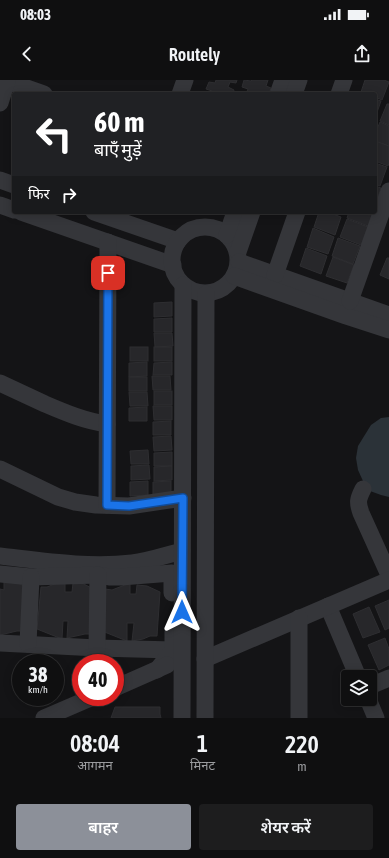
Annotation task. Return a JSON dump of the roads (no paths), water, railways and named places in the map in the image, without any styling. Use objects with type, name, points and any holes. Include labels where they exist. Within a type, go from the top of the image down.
[{"type":"street","points":[[181,92],[185,80]]},
{"type":"street","points":[[279,92],[283,80]]},
{"type":"street","points":[[295,92],[299,80]]},
{"type":"street","points":[[340,92],[344,80]]},
{"type":"street","points":[[0,103],[5,81],[38,92]]},
{"type":"street","points":[[0,180],[12,184]]},
{"type":"street","points":[[350,301],[389,191]]},
{"type":"street","points":[[0,205],[12,209]]},
{"type":"street","points":[[27,214],[173,266]]},
{"type":"street","points":[[100,214],[178,240]]},
{"type":"street","points":[[227,235],[234,214]]},
{"type":"street","points":[[237,264],[237,248],[234,243],[223,231],[212,227],[200,226],[190,230],[180,237],[174,247],[172,258],[173,270],[178,280],[186,288],[206,294],[217,292],[226,287],[237,264],[251,214]]},
{"type":"street","points":[[275,275],[297,214]]},
{"type":"street","points":[[107,505],[108,242]]},
{"type":"street","points":[[237,264],[275,275],[389,314]]},
{"type":"street","points":[[237,264],[389,330]]},
{"type":"street","points":[[124,684],[157,670],[177,654],[183,498],[183,285]]},
{"type":"street","points":[[205,718],[206,294]]},
{"type":"street","points":[[0,383],[66,413],[86,420],[107,424]]},
{"type":"street","points":[[0,469],[58,497],[75,502],[96,505],[129,506],[183,498]]},
{"type":"street","points":[[363,489],[358,504],[389,575]]},
{"type":"street","points":[[0,556],[101,565],[132,563],[182,551]]},
{"type":"street","points":[[0,574],[31,577],[98,575],[121,577],[172,573],[182,718]]},
{"type":"street","points":[[97,648],[98,575]]},
{"type":"street","points":[[28,644],[31,577]]},
{"type":"street","points":[[205,659],[389,580]]},
{"type":"street","points":[[328,606],[355,670]]},
{"type":"street","points":[[299,618],[299,718]]},
{"type":"street","points":[[0,643],[177,654]]},
{"type":"street","points":[[377,683],[389,678]]},
{"type":"street","points":[[44,718],[72,706]]},
{"type":"street","points":[[371,706],[376,718]]}]
